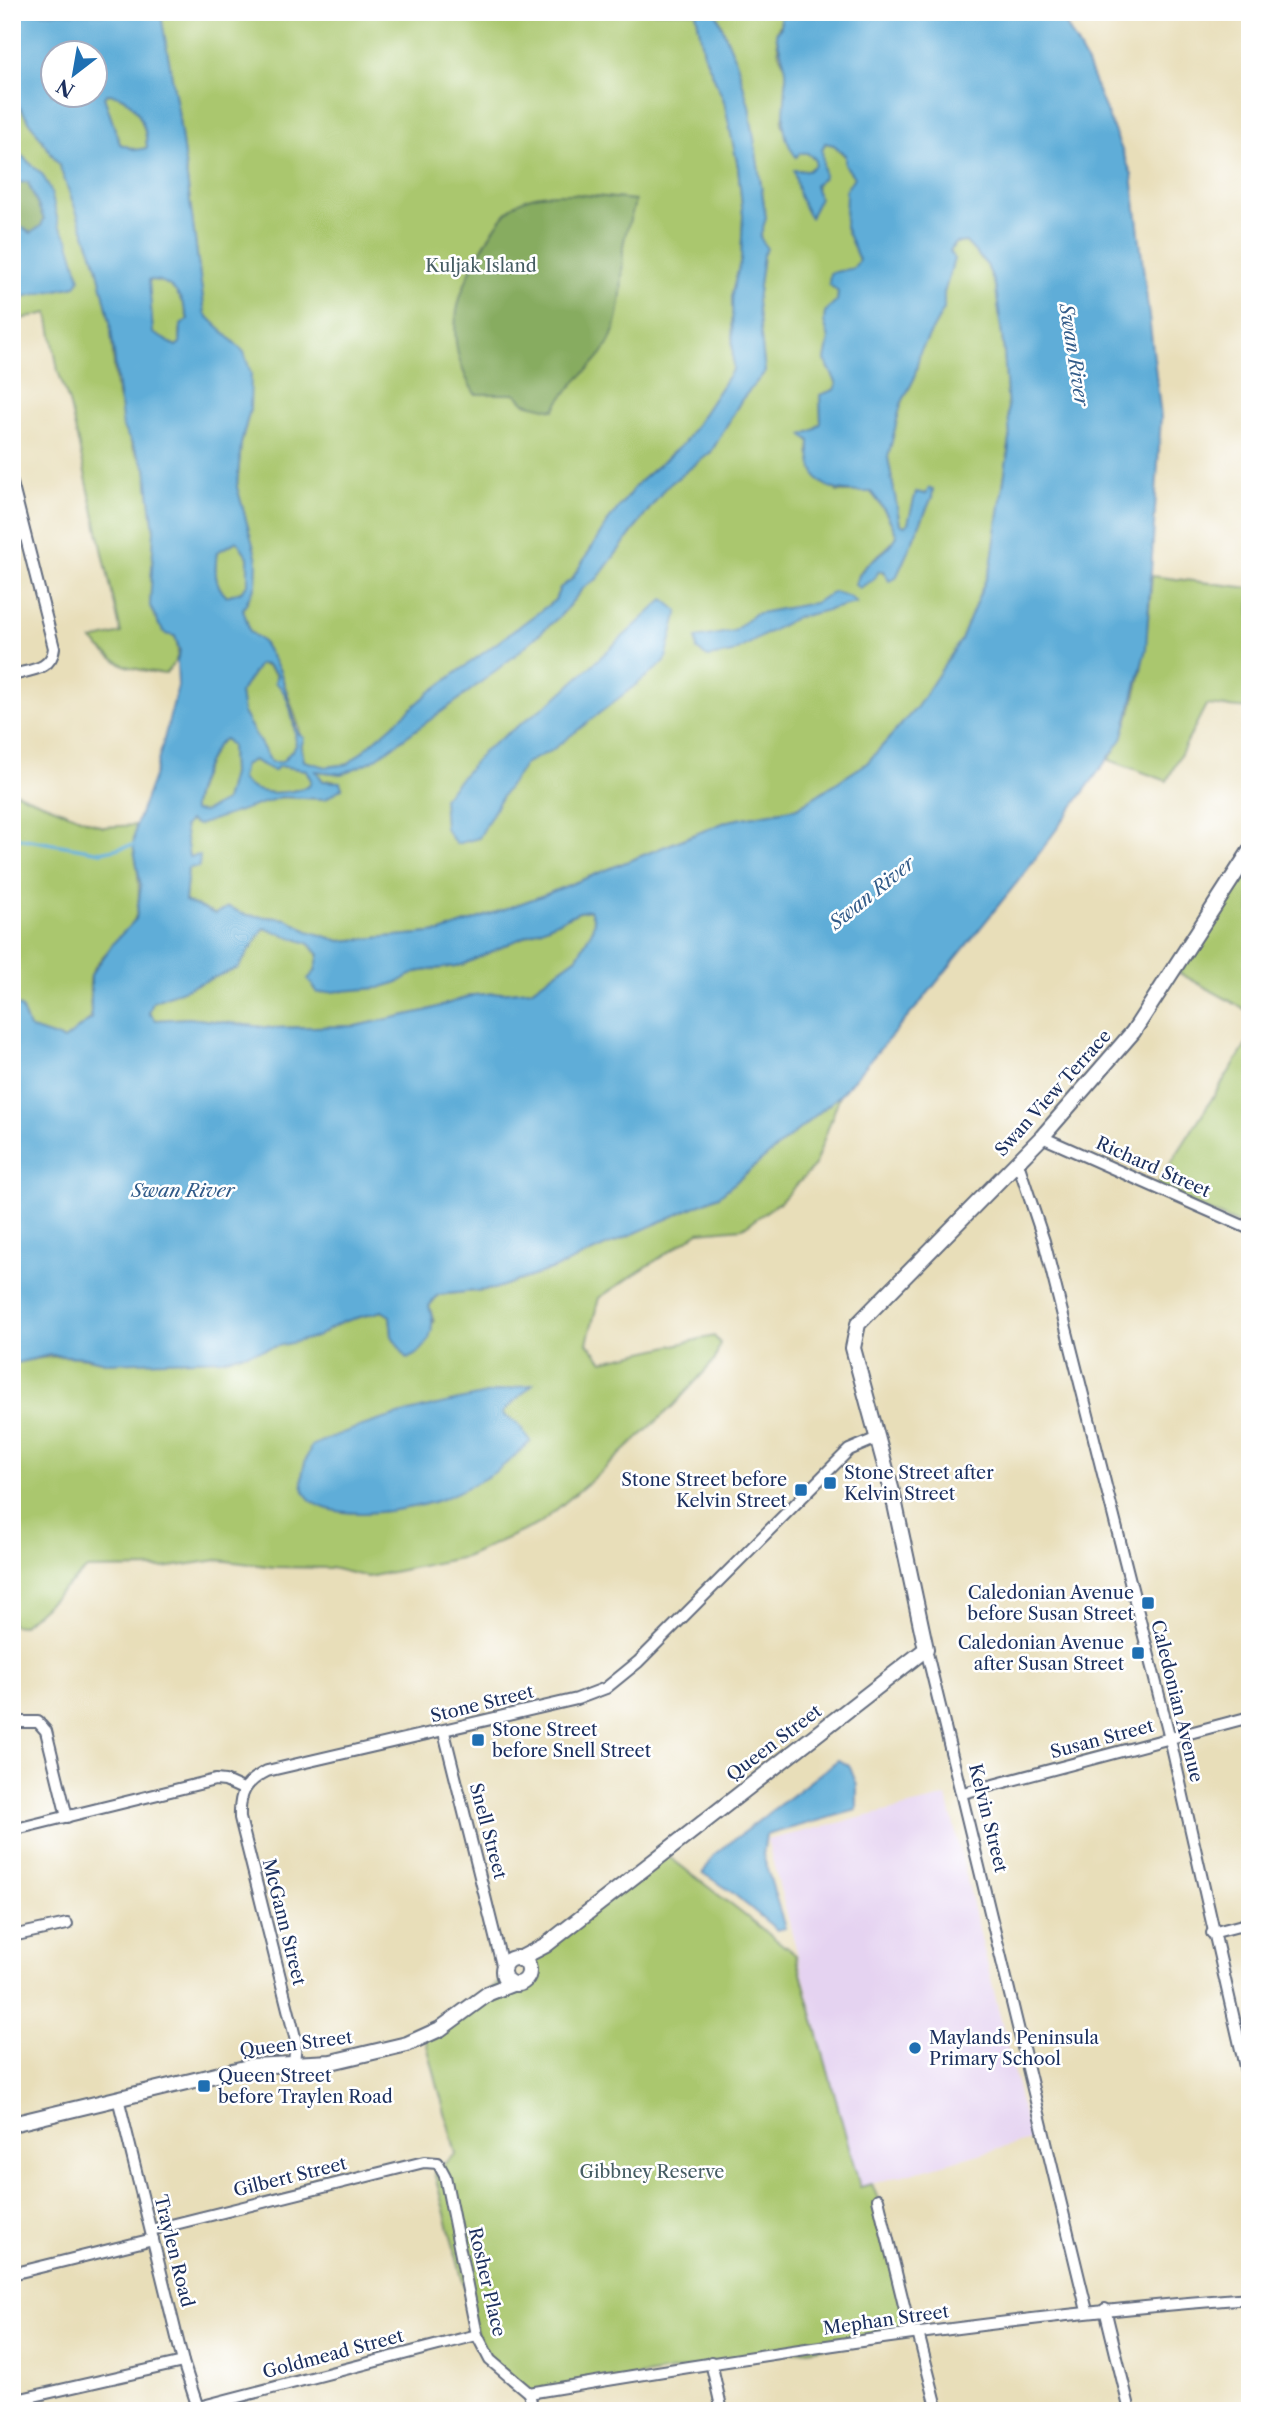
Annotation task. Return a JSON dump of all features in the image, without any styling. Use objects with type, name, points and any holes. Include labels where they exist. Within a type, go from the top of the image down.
[{"type":"street","points":[[12,483],[54,648],[50,661],[43,667],[12,675]]},
{"type":"street","name":"Swan View Terrace","points":[[854,1335],[863,1318],[1018,1163],[1133,1032],[1250,851]]},
{"type":"street","name":"Richard Street","points":[[1042,1137],[1250,1229]]},
{"type":"street","name":"Caledonian Avenue","points":[[1018,1163],[1044,1241],[1170,1739],[1212,1933],[1250,2089]]},
{"type":"street","name":"Kelvin Street","points":[[854,1335],[854,1355],[875,1439],[893,1495],[926,1649],[1087,2311]]},
{"type":"street","name":"Stone Street","points":[[243,1789],[252,1778],[267,1771],[444,1732],[577,1699],[606,1688],[638,1662],[849,1450],[875,1439]]},
{"type":"street","name":"Queen Street","points":[[12,2124],[253,2066],[331,2062],[407,2045],[440,2029],[489,1993],[513,1969],[926,1649]]},
{"type":"street","name":"Susan Street","points":[[963,1793],[1250,1717]]},
{"type":"street","points":[[12,1722],[38,1722],[46,1731],[67,1817]]},
{"type":"street","name":"Snell Street","points":[[444,1732],[498,1938],[513,1969]]},
{"type":"street","points":[[12,1830],[215,1780],[225,1781],[243,1789]]},
{"type":"street","name":"McGann Street","points":[[243,1789],[240,1818],[296,2041],[294,2064]]},
{"type":"street","points":[[1212,1933],[1250,1923]]},
{"type":"street","points":[[12,1936],[67,1924]]},
{"type":"street","name":"Traylen Road","points":[[118,2098],[183,2362],[199,2409]]},
{"type":"street","name":"Gilbert Street","points":[[12,2274],[424,2162],[438,2163]]},
{"type":"street","name":"Rosher Place","points":[[438,2163],[445,2176],[477,2335],[490,2360],[529,2393]]},
{"type":"street","points":[[877,2199],[938,2411]]},
{"type":"street","name":"Mephan Street","points":[[529,2393],[711,2362],[1087,2311],[1250,2298]]},
{"type":"street","points":[[1105,2309],[1130,2411]]},
{"type":"street","name":"Goldmead Street","points":[[199,2409],[477,2335]]},
{"type":"street","points":[[12,2402],[183,2362]]},
{"type":"street","points":[[711,2362],[722,2411]]},
{"type":"street","points":[[529,2393],[533,2411]]},
{"type":"shaded area","name":"Maylands Peninsula Primary School","points":[[947,1797],[1030,2140],[860,2187],[767,1840]]},
{"type":"green space","name":"Kuljak Island","points":[[160,12],[696,12],[704,54],[724,101],[738,167],[743,216],[741,259],[732,293],[733,369],[684,443],[638,483],[609,520],[572,579],[560,588],[555,600],[348,764],[326,767],[304,761],[299,727],[280,671],[262,641],[250,632],[243,609],[256,584],[257,560],[237,487],[241,444],[250,409],[223,333],[205,314],[178,111]]},
{"type":"green space","points":[[716,12],[780,12],[783,17],[776,34],[779,54],[786,67],[787,103],[782,123],[796,157],[800,153],[807,153],[815,159],[815,165],[808,171],[800,170],[810,217],[819,199],[815,185],[823,177],[822,150],[825,143],[834,145],[845,156],[845,165],[854,177],[845,227],[859,260],[838,292],[837,302],[825,312],[824,322],[829,339],[825,360],[837,384],[834,390],[820,395],[821,423],[804,434],[810,440],[809,454],[837,492],[871,492],[883,508],[897,536],[868,563],[855,584],[873,580],[879,571],[896,578],[932,497],[916,492],[909,523],[905,527],[900,524],[888,457],[901,404],[914,379],[920,352],[944,309],[944,293],[954,259],[950,251],[955,243],[966,242],[987,265],[996,288],[1010,439],[991,567],[961,640],[917,707],[867,763],[797,808],[728,821],[544,895],[441,932],[340,941],[308,931],[287,919],[246,915],[228,907],[215,914],[185,901],[188,867],[199,856],[189,857],[184,827],[189,821],[198,824],[281,797],[325,799],[342,787],[333,780],[323,781],[316,771],[342,774],[458,700],[561,615],[584,587],[597,579],[666,487],[711,452],[742,399],[765,372],[757,301],[763,255],[760,237],[766,218],[749,106],[737,63]]},
{"type":"green space","points":[[12,91],[19,106],[59,165],[97,266],[110,321],[116,388],[132,447],[146,468],[154,530],[150,606],[166,634],[175,636],[178,648],[175,661],[165,674],[125,665],[109,656],[92,640],[121,633],[69,402],[58,371],[48,313],[12,321]]},
{"type":"green space","points":[[108,94],[117,95],[132,105],[141,120],[147,148],[136,150],[120,144],[108,108]]},
{"type":"green space","points":[[23,180],[28,182],[44,219],[42,226],[31,233],[15,223],[12,183]]},
{"type":"green space","points":[[574,194],[635,200],[624,242],[620,299],[612,337],[600,356],[554,410],[525,403],[516,394],[475,394],[458,356],[455,337],[459,302],[473,265],[498,224],[516,204],[537,196]]},
{"type":"green space","points":[[148,280],[171,287],[183,304],[188,319],[180,330],[180,343],[176,346],[153,334]]},
{"type":"green space","points":[[237,541],[248,557],[248,584],[240,592],[226,596],[217,580],[217,552]]},
{"type":"green space","points":[[1152,576],[1250,588],[1250,709],[1206,705],[1167,781],[1109,760],[1129,717],[1136,694],[1145,647]]},
{"type":"green space","points":[[259,664],[268,667],[276,675],[291,711],[296,746],[282,762],[271,762],[243,713],[240,693]]},
{"type":"green space","points":[[225,739],[231,745],[232,774],[225,801],[204,812],[193,811],[204,771],[214,750]]},
{"type":"green space","points":[[253,760],[270,769],[279,766],[307,770],[311,781],[309,786],[273,793],[254,789],[240,779],[244,765]]},
{"type":"green space","points":[[12,791],[103,827],[136,825],[139,892],[136,915],[128,929],[100,959],[91,975],[91,1018],[65,1040],[28,1028],[21,1007],[12,1005]]},
{"type":"green space","points":[[1250,864],[1250,1012],[1179,973]]},
{"type":"green space","points":[[590,910],[594,920],[592,931],[577,957],[531,990],[474,995],[425,1011],[356,1026],[271,1028],[189,1018],[156,1020],[149,1013],[153,1002],[238,968],[264,928],[308,943],[319,955],[315,971],[399,982],[416,972],[462,965],[579,912]]},
{"type":"green space","points":[[1250,1039],[1250,1229],[1155,1188]]},
{"type":"green space","points":[[840,1095],[814,1167],[781,1201],[743,1228],[699,1232],[599,1298],[587,1343],[603,1361],[714,1336],[720,1343],[715,1360],[674,1405],[599,1474],[539,1524],[465,1557],[368,1577],[331,1568],[274,1567],[218,1560],[163,1568],[87,1569],[22,1626],[12,1625],[12,1364],[61,1356],[109,1363],[316,1337],[342,1322],[382,1311],[390,1316],[392,1336],[407,1358],[434,1321],[429,1306],[438,1295],[494,1289],[556,1268],[719,1196]]},
{"type":"green space","name":"Gibbney Reserve","points":[[663,1852],[796,1955],[860,2187],[872,2184],[878,2199],[911,2334],[529,2393],[490,2360],[477,2335],[434,2172],[456,2154],[425,2038],[505,1978],[525,1988],[528,1969],[546,1945]]},
{"type":"water","name":"Swan River","points":[[12,12],[161,15],[178,111],[205,314],[244,352],[251,374],[250,409],[241,444],[237,487],[257,559],[256,584],[243,609],[250,632],[262,641],[280,671],[298,733],[304,738],[301,747],[304,761],[326,767],[348,764],[429,693],[555,600],[560,588],[572,579],[609,520],[638,483],[684,443],[733,369],[732,293],[741,259],[743,216],[738,167],[724,101],[704,54],[696,12],[716,12],[737,63],[749,106],[766,218],[760,237],[767,249],[763,255],[757,301],[765,372],[742,399],[711,452],[666,487],[597,579],[584,587],[561,615],[513,657],[372,761],[342,774],[316,771],[323,781],[340,782],[342,788],[325,799],[281,797],[198,825],[189,821],[184,827],[189,857],[200,855],[199,867],[188,868],[185,901],[215,914],[228,907],[246,915],[287,919],[308,931],[340,941],[441,932],[544,895],[728,821],[797,808],[867,763],[917,707],[961,640],[991,567],[1010,439],[996,288],[987,265],[966,242],[955,243],[950,251],[954,259],[944,293],[944,309],[920,352],[914,379],[901,404],[888,457],[900,524],[905,526],[908,523],[916,492],[926,494],[929,488],[933,489],[932,497],[896,578],[889,581],[884,571],[879,571],[873,580],[859,588],[855,585],[864,569],[887,549],[897,536],[886,513],[871,492],[844,491],[824,485],[813,469],[810,441],[803,435],[821,423],[820,395],[834,390],[837,384],[825,360],[829,339],[824,322],[825,312],[837,301],[838,292],[829,284],[830,273],[854,268],[859,260],[845,227],[846,190],[854,177],[845,165],[845,155],[834,145],[825,143],[822,150],[824,177],[815,185],[819,199],[810,218],[799,196],[794,170],[808,171],[815,165],[815,159],[807,153],[800,153],[796,157],[786,136],[786,71],[776,33],[781,27],[780,12],[1059,12],[1085,59],[1132,175],[1161,417],[1146,649],[1122,739],[1027,870],[920,1003],[840,1095],[719,1196],[556,1268],[494,1289],[438,1295],[429,1306],[432,1323],[430,1338],[421,1350],[407,1359],[392,1336],[390,1316],[382,1311],[342,1322],[316,1337],[222,1359],[109,1363],[85,1357],[50,1355],[12,1364],[12,1005],[21,1007],[29,1028],[64,1040],[91,1019],[91,975],[115,941],[136,919],[141,886],[133,845],[136,825],[155,773],[178,686],[177,661],[180,651],[175,636],[166,634],[150,606],[154,530],[146,468],[123,428],[110,321],[97,266],[59,165],[19,106],[12,91]],"holes":[[[149,280],[171,287],[183,305],[188,319],[181,325],[180,343],[176,346],[153,333]],[[237,541],[248,557],[248,584],[240,592],[226,596],[219,586],[216,575],[217,552]],[[259,664],[267,665],[277,674],[275,682],[285,695],[291,711],[296,746],[282,762],[271,762],[243,713],[240,693]],[[225,739],[231,746],[232,774],[225,801],[204,812],[193,811],[199,783],[220,743]],[[253,760],[274,771],[279,766],[306,770],[311,780],[309,786],[301,789],[263,792],[247,785],[241,779],[244,765]],[[590,910],[594,920],[592,931],[577,957],[531,990],[474,995],[425,1011],[356,1026],[271,1028],[189,1018],[156,1020],[149,1013],[153,1002],[238,968],[264,928],[308,943],[319,954],[315,971],[308,979],[318,993],[379,988],[399,982],[416,972],[462,965],[579,912]]]},
{"type":"water","points":[[12,147],[42,174],[50,188],[59,226],[68,239],[80,279],[76,286],[12,299],[12,214],[15,223],[31,233],[41,226],[44,219],[28,182],[12,183]]},
{"type":"water","points":[[834,592],[850,597],[856,603],[795,618],[732,653],[708,657],[697,650],[696,638],[734,631],[754,614],[814,603]]},
{"type":"water","points":[[664,599],[678,611],[665,662],[551,751],[526,763],[502,796],[479,838],[456,844],[445,828],[443,798],[485,750],[556,698]]},
{"type":"water","points":[[533,1384],[502,1413],[518,1424],[531,1441],[493,1473],[447,1497],[392,1511],[346,1512],[326,1509],[311,1501],[303,1488],[303,1472],[311,1446],[392,1417]]},
{"type":"water","points":[[838,1760],[849,1765],[857,1785],[857,1810],[766,1835],[763,1855],[785,1928],[777,1930],[729,1890],[703,1873],[714,1855]]},
{"type":"waterway","points":[[12,837],[101,852],[133,845]]},
{"type":"place","name":"Stone Street after Kelvin Street","points":[[830,1483]]},
{"type":"place","name":"Stone Street before Kelvin Street","points":[[801,1490]]},
{"type":"place","name":"Caledonian Avenue before Susan Street","points":[[1148,1603]]},
{"type":"place","name":"Caledonian Avenue after Susan Street","points":[[1138,1653]]},
{"type":"place","name":"Stone Street before Snell Street","points":[[478,1740]]},
{"type":"place","name":"Maylands Peninsula Primary School","points":[[915,2048]]},
{"type":"place","name":"Queen Street before Traylen Road","points":[[204,2086]]}]
